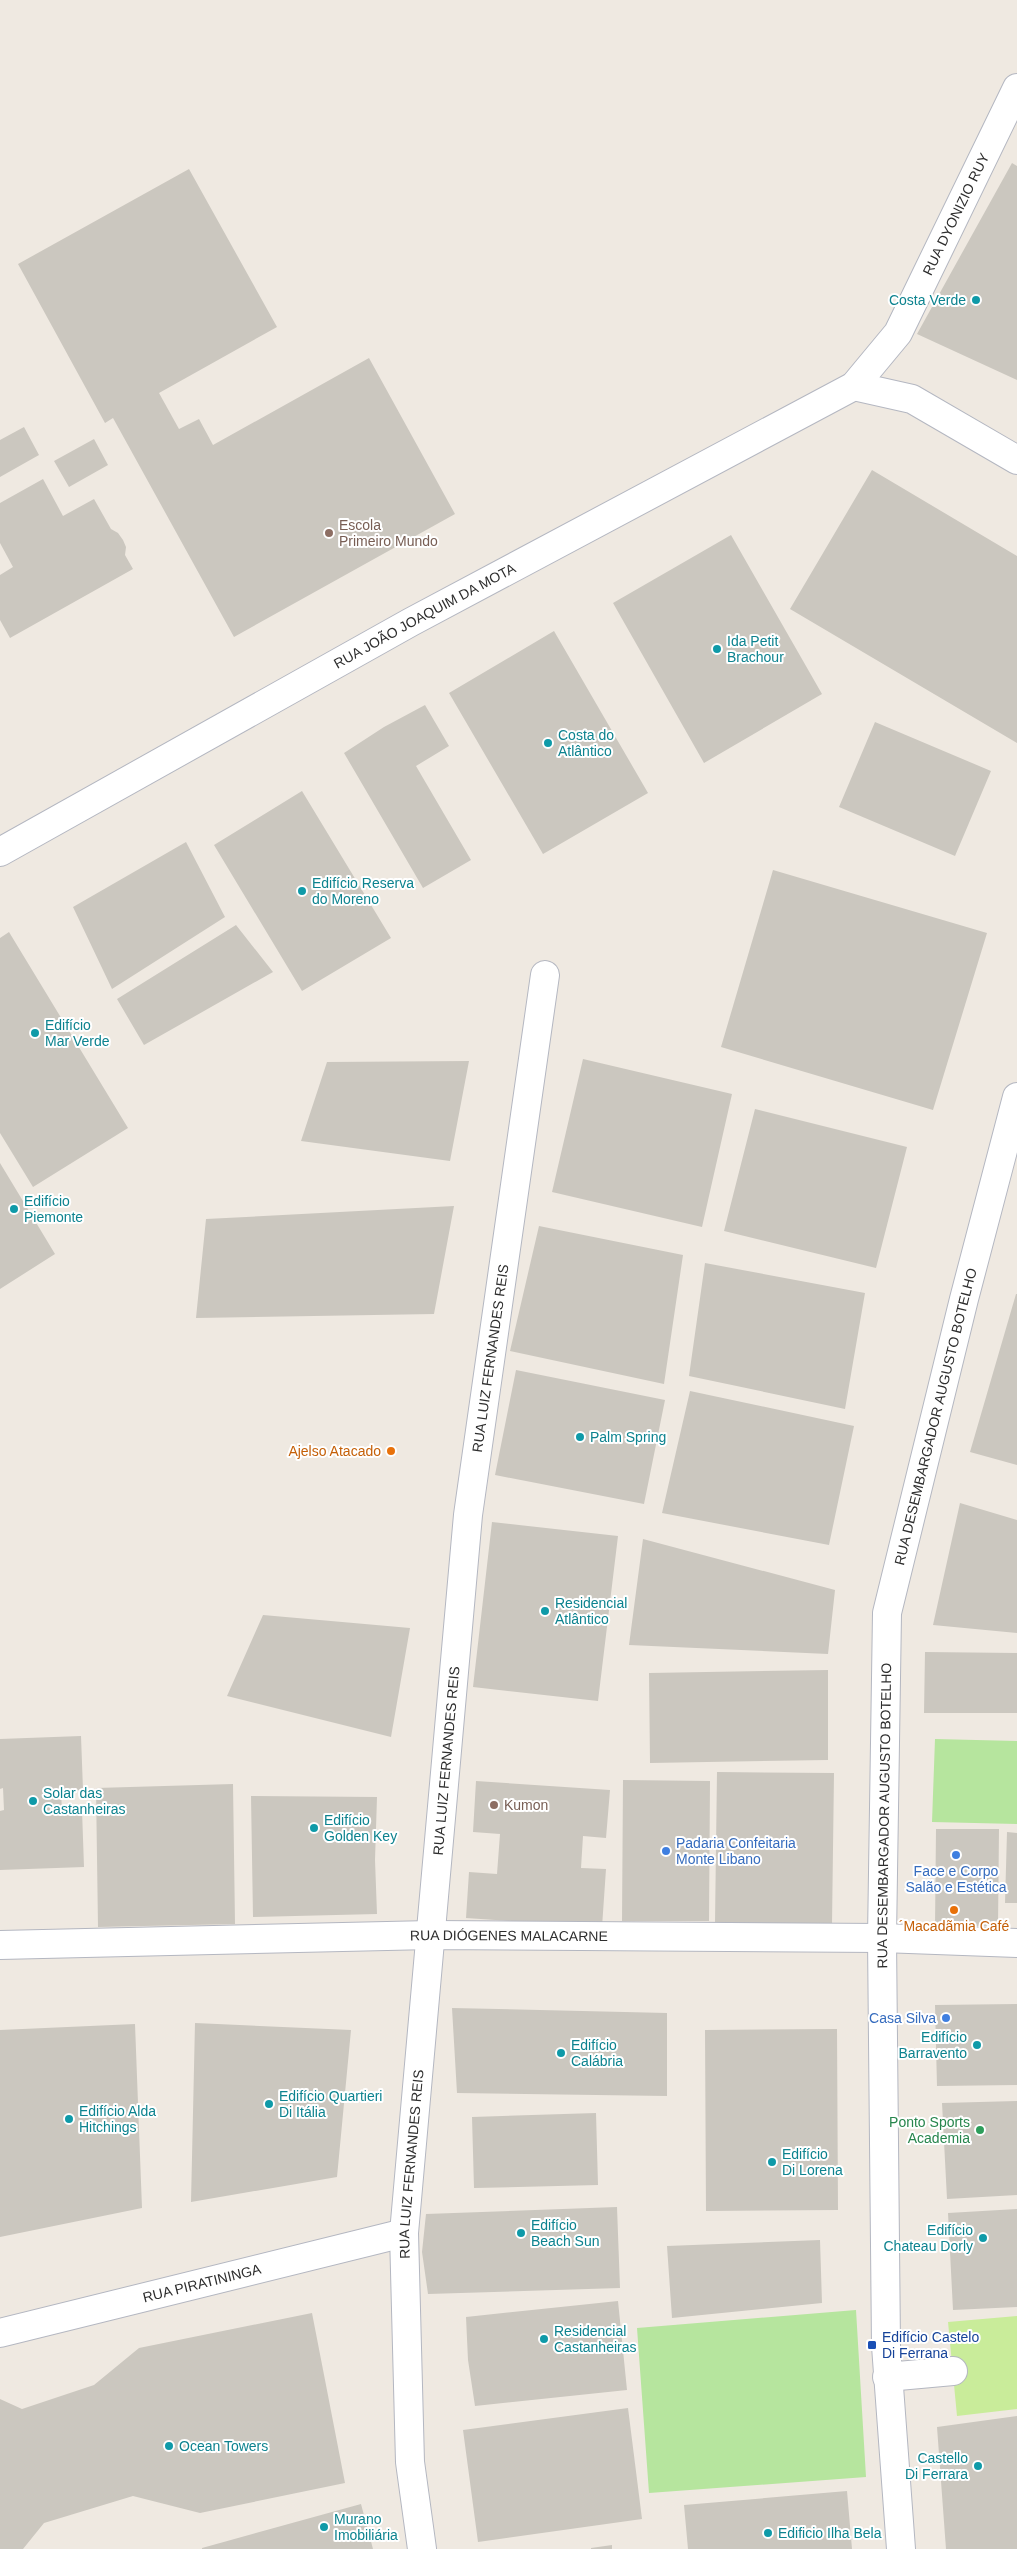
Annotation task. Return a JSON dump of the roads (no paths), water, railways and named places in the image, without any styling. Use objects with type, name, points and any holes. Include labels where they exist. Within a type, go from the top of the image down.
[{"type":"street","name":"RUA DYONIZIO RUY","points":[[854,386],[898,333],[1017,88]]},
{"type":"street","points":[[854,386],[912,399],[1017,460]]},
{"type":"street","name":"RUA JOÃO JOAQUIM DA MOTA","points":[[0,852],[411,622],[854,386]]},
{"type":"street","name":"RUA LUIZ FERNANDES REIS","points":[[422,2549],[410,2462],[404,2233],[468,1515],[545,975]]},
{"type":"street","name":"RUA DESEMBARGADOR AUGUSTO BOTELHO","points":[[901,2549],[887,2377],[882,1938],[887,1613],[964,1298],[1017,1097]]},
{"type":"street","name":"RUA DIÓGENES MALACARNE","points":[[0,1945],[431,1934],[882,1938],[1017,1943]]},
{"type":"street","name":"RUA PIRATININGA","points":[[0,2333],[404,2233]]},
{"type":"street","points":[[887,2377],[953,2371]]},
{"type":"place","name":"Costa Verde","points":[[976,300]]},
{"type":"place","name":"Escola Primeiro Mundo","points":[[329,533]]},
{"type":"place","name":"Ida Petit Brachour","points":[[717,649]]},
{"type":"place","name":"Costa do Atlântico","points":[[548,743]]},
{"type":"place","name":"Edifício Reserva do Moreno","points":[[302,891]]},
{"type":"place","name":"Edifício Mar Verde","points":[[35,1033]]},
{"type":"place","name":"Edifício Piemonte","points":[[14,1209]]},
{"type":"place","name":"Palm Spring","points":[[580,1437]]},
{"type":"place","name":"Ajelso Atacado","points":[[391,1451]]},
{"type":"place","name":"Residencial Atlântico","points":[[545,1611]]},
{"type":"place","name":"Solar das Castanheiras","points":[[33,1801]]},
{"type":"place","name":"Kumon","points":[[494,1805]]},
{"type":"place","name":"Edifício Golden Key","points":[[314,1828]]},
{"type":"place","name":"Padaria Confeitaria Monte Libano","points":[[666,1851]]},
{"type":"place","name":"Face e Corpo Salão e Estética","points":[[956,1855]]},
{"type":"place","name":"´Macadãmia Café","points":[[954,1910]]},
{"type":"place","name":"Casa Silva","points":[[946,2018]]},
{"type":"place","name":"Edifício Barravento","points":[[977,2045]]},
{"type":"place","name":"Edifício Calábria","points":[[561,2053]]},
{"type":"place","name":"Edifício Quartieri Di Itália","points":[[269,2104]]},
{"type":"place","name":"Edifício Alda Hitchings","points":[[69,2119]]},
{"type":"place","name":"Ponto Sports Academia","points":[[980,2130]]},
{"type":"place","name":"Edifício Di Lorena","points":[[772,2162]]},
{"type":"place","name":"Edifício Beach Sun","points":[[521,2233]]},
{"type":"place","name":"Edifício Chateau Dorly","points":[[983,2238]]},
{"type":"place","name":"Residencial Castanheiras","points":[[544,2339]]},
{"type":"place","name":"Edifício Castelo Di Ferrana","points":[[872,2345]]},
{"type":"place","name":"Ocean Towers","points":[[169,2446]]},
{"type":"place","name":"Castello Di Ferrara","points":[[978,2466]]},
{"type":"place","name":"Murano Imobiliária","points":[[324,2527]]},
{"type":"place","name":"Edificio Ilha Bela","points":[[768,2533]]}]
